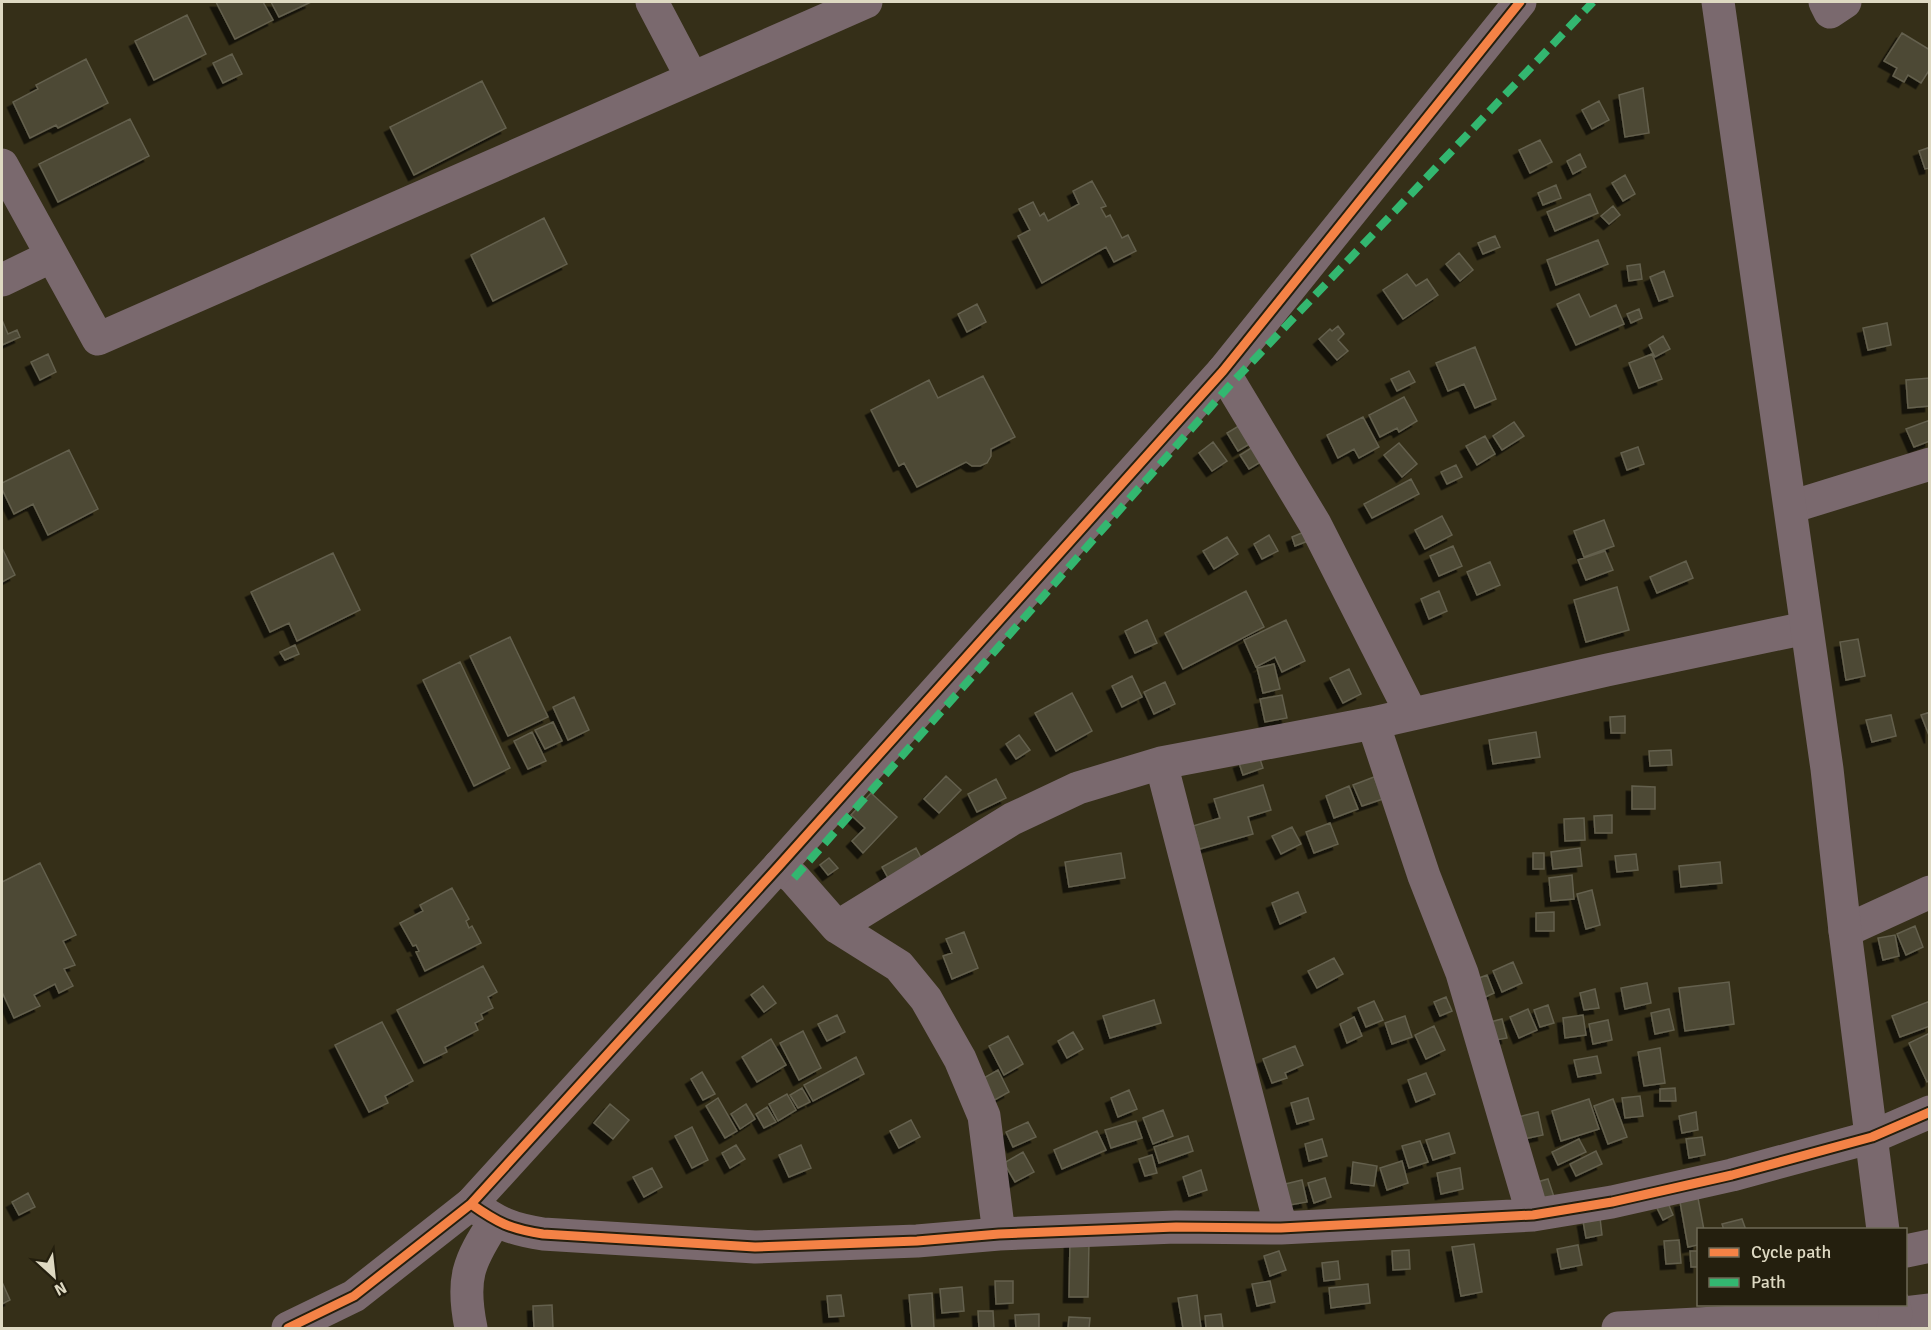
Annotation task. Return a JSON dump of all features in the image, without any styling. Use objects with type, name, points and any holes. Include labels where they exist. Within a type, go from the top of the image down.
[{"type":"street","points":[[652,2],[692,78]]},
{"type":"street","points":[[2,165],[98,339],[866,2]]},
{"type":"street","points":[[288,1329],[354,1296],[483,1213],[779,866],[1223,371],[1520,2]]},
{"type":"street","points":[[1718,2],[1827,768],[1883,1228]]},
{"type":"street","points":[[1825,2],[1830,12],[1845,2]]},
{"type":"street","points":[[2,280],[52,256]]},
{"type":"street","points":[[1223,371],[1315,524],[1411,713]]},
{"type":"street","points":[[1791,507],[1929,464]]},
{"type":"street","points":[[837,927],[1011,819],[1078,788],[1161,763],[1373,723],[1806,628]]},
{"type":"street","points":[[1373,723],[1424,876],[1462,974],[1533,1215]]},
{"type":"street","points":[[1161,763],[1281,1228]]},
{"type":"street","points":[[779,866],[794,878],[837,927],[899,966],[926,999],[960,1059],[984,1116],[999,1234]]},
{"type":"street","points":[[1845,931],[1929,892]]},
{"type":"street","points":[[483,1213],[516,1230],[543,1234],[755,1247],[918,1241],[999,1234],[1176,1227],[1281,1228],[1533,1215],[1612,1202],[1732,1175],[1872,1137],[1929,1112]]},
{"type":"street","points":[[471,1329],[467,1294],[469,1267],[478,1246],[483,1213]]},
{"type":"street","points":[[1907,1251],[1929,1246]]},
{"type":"street","points":[[1618,1329],[1894,1316],[1929,1310]]},
{"type":"building","points":[[216,2],[263,2],[273,20],[235,39]]},
{"type":"building","points":[[271,2],[311,2],[279,17]]},
{"type":"building","points":[[187,15],[206,54],[154,80],[135,41]]},
{"type":"building","points":[[1902,33],[1930,50],[1930,69],[1921,83],[1908,75],[1904,82],[1893,76],[1897,68],[1884,61]]},
{"type":"building","points":[[232,54],[242,74],[223,83],[213,63]]},
{"type":"building","points":[[86,59],[108,103],[58,128],[56,125],[30,138],[13,102],[38,89],[36,85]]},
{"type":"building","points":[[482,81],[506,128],[414,175],[390,127]]},
{"type":"building","points":[[1643,88],[1649,133],[1625,137],[1619,95]]},
{"type":"building","points":[[1599,101],[1609,120],[1592,129],[1582,110]]},
{"type":"building","points":[[130,119],[149,156],[58,202],[39,164]]},
{"type":"building","points":[[1540,140],[1552,162],[1530,173],[1519,150]]},
{"type":"building","points":[[1930,147],[1930,168],[1925,169],[1919,151]]},
{"type":"building","points":[[1580,154],[1586,167],[1573,174],[1567,161]]},
{"type":"building","points":[[1625,175],[1635,194],[1623,201],[1612,183]]},
{"type":"building","points":[[1092,181],[1106,206],[1101,208],[1106,217],[1110,215],[1122,238],[1128,235],[1136,251],[1114,262],[1106,247],[1042,283],[1018,236],[1030,230],[1019,209],[1033,202],[1040,216],[1044,213],[1048,221],[1079,204],[1073,191]]},
{"type":"building","points":[[1556,185],[1561,198],[1543,205],[1538,193]]},
{"type":"building","points":[[1590,194],[1598,213],[1555,231],[1547,212]]},
{"type":"building","points":[[1613,206],[1620,215],[1609,224],[1601,216]]},
{"type":"building","points":[[544,218],[567,264],[493,301],[471,255]]},
{"type":"building","points":[[1495,236],[1500,247],[1483,254],[1478,243]]},
{"type":"building","points":[[1598,240],[1608,264],[1556,285],[1547,260]]},
{"type":"building","points":[[1459,253],[1473,270],[1460,281],[1446,264]]},
{"type":"building","points":[[1640,264],[1642,279],[1629,281],[1627,266]]},
{"type":"building","points":[[1664,271],[1673,296],[1659,301],[1650,277]]},
{"type":"building","points":[[1407,274],[1416,286],[1427,279],[1438,295],[1403,319],[1383,290]]},
{"type":"building","points":[[1579,294],[1590,317],[1616,305],[1624,324],[1576,345],[1557,304]]},
{"type":"building","points":[[977,304],[986,322],[967,332],[958,314]]},
{"type":"building","points":[[1639,309],[1642,318],[1631,323],[1627,314]]},
{"type":"building","points":[[2,320],[8,334],[17,330],[20,337],[2,345]]},
{"type":"building","points":[[1887,323],[1891,345],[1868,350],[1863,328]]},
{"type":"building","points":[[1338,326],[1344,334],[1338,340],[1348,351],[1337,360],[1319,339],[1330,329],[1332,331]]},
{"type":"building","points":[[1663,336],[1670,349],[1655,357],[1649,345]]},
{"type":"building","points":[[1475,347],[1496,399],[1475,408],[1464,384],[1448,391],[1436,363]]},
{"type":"building","points":[[48,354],[56,372],[40,380],[31,362]]},
{"type":"building","points":[[1652,354],[1662,379],[1639,388],[1629,363]]},
{"type":"building","points":[[1409,371],[1415,382],[1397,391],[1391,379]]},
{"type":"building","points":[[983,376],[1015,437],[991,449],[991,456],[987,463],[972,466],[966,462],[917,487],[904,463],[899,466],[871,410],[929,380],[938,398]]},
{"type":"building","points":[[1930,378],[1930,406],[1908,408],[1906,380]]},
{"type":"building","points":[[1404,397],[1417,421],[1399,432],[1397,428],[1380,437],[1369,415]]},
{"type":"building","points":[[1363,417],[1379,447],[1359,458],[1354,449],[1338,458],[1327,435]]},
{"type":"building","points":[[1930,420],[1930,441],[1914,447],[1906,429]]},
{"type":"building","points":[[1514,422],[1524,436],[1502,450],[1493,436]]},
{"type":"building","points":[[1242,424],[1253,442],[1238,451],[1227,433]]},
{"type":"building","points":[[1485,436],[1495,454],[1477,465],[1466,446]]},
{"type":"building","points":[[1213,442],[1227,461],[1212,471],[1199,453]]},
{"type":"building","points":[[1399,443],[1417,464],[1402,477],[1384,455]]},
{"type":"building","points":[[1256,445],[1264,460],[1249,469],[1240,455]]},
{"type":"building","points":[[1638,447],[1644,464],[1627,470],[1621,453]]},
{"type":"building","points":[[69,450],[98,509],[48,535],[33,504],[14,514],[2,489],[2,483]]},
{"type":"building","points":[[1456,465],[1462,477],[1447,484],[1441,472]]},
{"type":"building","points":[[1411,479],[1419,494],[1372,518],[1364,504]]},
{"type":"building","points":[[1442,516],[1452,535],[1425,549],[1415,530]]},
{"type":"building","points":[[1604,520],[1614,546],[1584,557],[1574,531]]},
{"type":"building","points":[[1304,532],[1308,541],[1295,546],[1292,537]]},
{"type":"building","points":[[1269,535],[1278,551],[1262,559],[1254,544]]},
{"type":"building","points":[[1227,537],[1238,554],[1214,569],[1203,551]]},
{"type":"building","points":[[1453,546],[1462,566],[1439,576],[1430,556]]},
{"type":"building","points":[[2,548],[15,575],[2,582]]},
{"type":"building","points":[[1605,551],[1613,570],[1586,580],[1578,560]]},
{"type":"building","points":[[333,553],[360,610],[297,641],[289,623],[270,632],[251,592]]},
{"type":"building","points":[[1686,561],[1693,578],[1657,593],[1650,577]]},
{"type":"building","points":[[1490,562],[1500,585],[1477,595],[1467,572]]},
{"type":"building","points":[[1617,587],[1629,630],[1586,642],[1574,600]]},
{"type":"building","points":[[1246,591],[1264,627],[1183,669],[1165,633]]},
{"type":"building","points":[[1439,591],[1447,611],[1429,619],[1421,599]]},
{"type":"building","points":[[1147,620],[1157,643],[1135,653],[1125,631]]},
{"type":"building","points":[[1286,620],[1305,661],[1282,672],[1275,657],[1256,667],[1244,640]]},
{"type":"building","points":[[510,637],[548,717],[508,736],[470,656]]},
{"type":"building","points":[[1858,639],[1865,676],[1846,680],[1840,642]]},
{"type":"building","points":[[295,645],[299,654],[285,660],[280,652]]},
{"type":"building","points":[[460,662],[510,768],[474,786],[423,680]]},
{"type":"building","points":[[1274,664],[1280,689],[1263,693],[1257,668]]},
{"type":"building","points":[[1349,669],[1361,694],[1343,703],[1330,678]]},
{"type":"building","points":[[1132,676],[1142,697],[1122,707],[1112,686]]},
{"type":"building","points":[[1165,682],[1175,704],[1154,714],[1144,692]]},
{"type":"building","points":[[1072,693],[1092,731],[1056,751],[1035,713]]},
{"type":"building","points":[[1282,695],[1287,718],[1265,722],[1260,699]]},
{"type":"building","points":[[574,697],[589,730],[568,740],[553,707]]},
{"type":"building","points":[[1930,712],[1930,738],[1921,715]]},
{"type":"building","points":[[1891,715],[1896,736],[1872,742],[1866,720]]},
{"type":"building","points":[[1625,716],[1625,733],[1611,733],[1610,717]]},
{"type":"building","points":[[553,722],[562,741],[545,749],[535,730]]},
{"type":"building","points":[[532,732],[546,761],[528,769],[514,741]]},
{"type":"building","points":[[1536,732],[1540,757],[1493,764],[1489,740]]},
{"type":"building","points":[[1019,735],[1030,750],[1016,759],[1006,744]]},
{"type":"building","points":[[1671,750],[1672,765],[1650,766],[1649,751]]},
{"type":"building","points":[[1259,756],[1263,768],[1243,775],[1239,763]]},
{"type":"building","points":[[946,776],[961,790],[939,813],[924,799]]},
{"type":"building","points":[[1374,777],[1383,799],[1362,806],[1353,785]]},
{"type":"building","points":[[996,779],[1006,798],[977,812],[968,794]]},
{"type":"building","points":[[1263,785],[1271,810],[1248,817],[1253,834],[1200,849],[1193,826],[1220,818],[1214,799]]},
{"type":"building","points":[[1349,786],[1358,809],[1334,818],[1326,796]]},
{"type":"building","points":[[1632,786],[1655,787],[1655,809],[1632,809]]},
{"type":"building","points":[[871,793],[897,817],[863,853],[852,841],[865,828],[851,815]]},
{"type":"building","points":[[1612,815],[1612,833],[1595,833],[1594,816]]},
{"type":"building","points":[[1584,818],[1585,840],[1565,841],[1564,819]]},
{"type":"building","points":[[1330,823],[1338,844],[1314,853],[1306,832]]},
{"type":"building","points":[[1292,827],[1301,844],[1281,854],[1272,836]]},
{"type":"building","points":[[916,848],[926,867],[892,885],[882,867]]},
{"type":"building","points":[[1580,848],[1582,866],[1553,869],[1551,852]]},
{"type":"building","points":[[1121,853],[1125,878],[1069,887],[1065,862]]},
{"type":"building","points":[[1533,853],[1544,853],[1544,869],[1533,869]]},
{"type":"building","points":[[1636,854],[1638,870],[1617,872],[1615,856]]},
{"type":"building","points":[[829,858],[838,868],[828,875],[820,865]]},
{"type":"building","points":[[1720,862],[1722,883],[1681,887],[1679,866]]},
{"type":"building","points":[[40,863],[76,935],[63,941],[75,965],[64,969],[73,986],[59,993],[55,984],[34,995],[40,1006],[14,1018],[2,992],[2,882]]},
{"type":"building","points":[[1572,875],[1574,899],[1551,901],[1549,878]]},
{"type":"building","points":[[452,888],[469,919],[466,921],[469,928],[472,926],[481,943],[425,971],[416,952],[419,951],[416,945],[413,946],[400,923],[423,911],[420,905]]},
{"type":"building","points":[[1592,890],[1600,925],[1586,929],[1577,894]]},
{"type":"building","points":[[1298,892],[1306,912],[1280,924],[1272,903]]},
{"type":"building","points":[[1554,912],[1554,931],[1536,931],[1536,913]]},
{"type":"building","points":[[1915,926],[1923,947],[1906,955],[1897,934]]},
{"type":"building","points":[[964,932],[978,968],[952,979],[943,956],[952,953],[946,939]]},
{"type":"building","points":[[1895,935],[1899,956],[1883,960],[1878,938]]},
{"type":"building","points":[[1334,958],[1343,974],[1317,988],[1308,971]]},
{"type":"building","points":[[1513,962],[1522,983],[1502,992],[1493,971]]},
{"type":"building","points":[[483,966],[497,992],[488,997],[493,1008],[481,1014],[483,1019],[475,1023],[478,1030],[445,1047],[447,1052],[424,1063],[397,1010]]},
{"type":"building","points":[[1487,975],[1494,993],[1479,1000],[1471,981]]},
{"type":"building","points":[[1729,982],[1734,1024],[1685,1031],[1679,988]]},
{"type":"building","points":[[1647,983],[1651,1003],[1625,1009],[1621,988]]},
{"type":"building","points":[[763,986],[776,1003],[764,1012],[751,995]]},
{"type":"building","points":[[1595,989],[1599,1008],[1584,1010],[1580,993]]},
{"type":"building","points":[[1446,997],[1452,1011],[1440,1016],[1434,1002]]},
{"type":"building","points":[[1154,1000],[1161,1023],[1110,1038],[1103,1016]]},
{"type":"building","points":[[1374,1001],[1383,1020],[1366,1027],[1358,1008]]},
{"type":"building","points":[[1930,1001],[1930,1026],[1900,1037],[1892,1016]]},
{"type":"building","points":[[1548,1005],[1554,1023],[1540,1027],[1534,1010]]},
{"type":"building","points":[[1528,1009],[1537,1030],[1519,1038],[1510,1017]]},
{"type":"building","points":[[1669,1009],[1674,1030],[1655,1034],[1651,1013]]},
{"type":"building","points":[[837,1015],[845,1032],[827,1041],[818,1024]]},
{"type":"building","points":[[1583,1015],[1586,1035],[1565,1038],[1563,1018]]},
{"type":"building","points":[[1405,1016],[1412,1037],[1392,1044],[1385,1023]]},
{"type":"building","points":[[1354,1017],[1362,1036],[1347,1043],[1340,1024]]},
{"type":"building","points":[[1502,1019],[1507,1038],[1491,1041],[1486,1023]]},
{"type":"building","points":[[1608,1020],[1612,1040],[1593,1044],[1589,1024]]},
{"type":"building","points":[[382,1022],[413,1081],[385,1096],[388,1103],[369,1112],[335,1045]]},
{"type":"building","points":[[1434,1026],[1445,1050],[1426,1059],[1415,1035]]},
{"type":"building","points":[[803,1031],[821,1068],[799,1080],[780,1043]]},
{"type":"building","points":[[1073,1032],[1083,1049],[1067,1058],[1058,1041]]},
{"type":"building","points":[[1930,1033],[1930,1080],[1927,1082],[1909,1043]]},
{"type":"building","points":[[1008,1036],[1023,1064],[1004,1075],[989,1046]]},
{"type":"building","points":[[771,1039],[786,1065],[757,1082],[742,1057]]},
{"type":"building","points":[[1295,1046],[1303,1065],[1285,1073],[1287,1078],[1272,1083],[1263,1059]]},
{"type":"building","points":[[1660,1048],[1665,1083],[1644,1086],[1638,1052]]},
{"type":"building","points":[[1597,1056],[1601,1073],[1578,1077],[1574,1060]]},
{"type":"building","points":[[856,1057],[864,1074],[813,1101],[804,1085]]},
{"type":"building","points":[[998,1070],[1009,1092],[991,1102],[980,1080]]},
{"type":"building","points":[[702,1072],[715,1094],[703,1100],[691,1079]]},
{"type":"building","points":[[1426,1073],[1435,1094],[1416,1102],[1408,1080]]},
{"type":"building","points":[[802,1088],[810,1102],[798,1108],[790,1095]]},
{"type":"building","points":[[1675,1088],[1676,1101],[1660,1101],[1660,1089]]},
{"type":"building","points":[[1129,1090],[1137,1109],[1118,1117],[1111,1098]]},
{"type":"building","points":[[787,1094],[796,1110],[778,1121],[769,1104]]},
{"type":"building","points":[[1640,1096],[1643,1116],[1625,1118],[1622,1098]]},
{"type":"building","points":[[718,1098],[737,1131],[725,1138],[706,1106]]},
{"type":"building","points":[[1308,1098],[1314,1119],[1297,1124],[1291,1103]]},
{"type":"building","points":[[1589,1099],[1599,1129],[1561,1141],[1552,1111]]},
{"type":"building","points":[[1613,1099],[1627,1137],[1608,1144],[1594,1106]]},
{"type":"building","points":[[610,1104],[629,1120],[613,1139],[594,1123]]},
{"type":"building","points":[[746,1104],[755,1119],[740,1129],[731,1114]]},
{"type":"building","points":[[767,1107],[776,1122],[764,1128],[756,1114]]},
{"type":"building","points":[[1163,1110],[1173,1136],[1153,1144],[1143,1118]]},
{"type":"building","points":[[1538,1112],[1543,1135],[1519,1140],[1514,1118]]},
{"type":"building","points":[[1696,1112],[1698,1130],[1682,1133],[1679,1116]]},
{"type":"building","points":[[911,1120],[920,1137],[899,1148],[890,1131]]},
{"type":"building","points":[[1136,1121],[1142,1138],[1111,1148],[1105,1130]]},
{"type":"building","points":[[1028,1122],[1036,1137],[1013,1147],[1006,1132]]},
{"type":"building","points":[[692,1127],[708,1160],[692,1168],[675,1136]]},
{"type":"building","points":[[1097,1131],[1106,1150],[1062,1169],[1054,1150]]},
{"type":"building","points":[[1449,1133],[1455,1153],[1433,1160],[1426,1140]]},
{"type":"building","points":[[1188,1136],[1193,1151],[1159,1163],[1154,1147]]},
{"type":"building","points":[[1702,1137],[1705,1155],[1689,1158],[1686,1139]]},
{"type":"building","points":[[1322,1139],[1327,1156],[1309,1161],[1305,1144]]},
{"type":"building","points":[[1579,1139],[1586,1152],[1558,1165],[1552,1152]]},
{"type":"building","points":[[1420,1141],[1428,1162],[1409,1168],[1402,1146]]},
{"type":"building","points":[[736,1145],[745,1159],[730,1168],[722,1153]]},
{"type":"building","points":[[801,1145],[811,1168],[789,1177],[779,1155]]},
{"type":"building","points":[[1596,1151],[1602,1164],[1576,1176],[1570,1164]]},
{"type":"building","points":[[1023,1152],[1034,1172],[1015,1182],[1004,1163]]},
{"type":"building","points":[[1152,1155],[1157,1173],[1145,1176],[1139,1159]]},
{"type":"building","points":[[1402,1161],[1408,1183],[1387,1190],[1380,1168]]},
{"type":"building","points":[[1353,1162],[1377,1166],[1374,1186],[1351,1183]]},
{"type":"building","points":[[652,1168],[662,1187],[644,1197],[633,1177]]},
{"type":"building","points":[[1460,1168],[1463,1189],[1441,1194],[1437,1173]]},
{"type":"building","points":[[1201,1170],[1207,1190],[1189,1196],[1183,1177]]},
{"type":"building","points":[[1325,1178],[1331,1197],[1314,1203],[1308,1183]]},
{"type":"building","points":[[1548,1179],[1554,1197],[1531,1204],[1526,1185]]},
{"type":"building","points":[[1302,1180],[1307,1202],[1290,1205],[1285,1184]]},
{"type":"building","points":[[28,1193],[35,1207],[19,1215],[12,1202]]},
{"type":"building","points":[[1698,1198],[1704,1228],[1697,1228],[1697,1245],[1688,1247],[1680,1202]]},
{"type":"building","points":[[1668,1203],[1673,1215],[1663,1220],[1657,1208]]},
{"type":"building","points":[[1600,1218],[1602,1235],[1586,1238],[1583,1221]]},
{"type":"building","points":[[1742,1219],[1745,1228],[1723,1228],[1722,1224]]},
{"type":"building","points":[[1679,1240],[1681,1263],[1666,1264],[1664,1241]]},
{"type":"building","points":[[1070,1241],[1089,1241],[1088,1297],[1069,1297]]},
{"type":"building","points":[[1474,1244],[1482,1292],[1461,1296],[1452,1247]]},
{"type":"building","points":[[1578,1245],[1582,1265],[1561,1269],[1557,1249]]},
{"type":"building","points":[[1409,1250],[1410,1269],[1393,1270],[1392,1251]]},
{"type":"building","points":[[1279,1251],[1286,1270],[1270,1276],[1264,1256]]},
{"type":"building","points":[[1690,1251],[1697,1251],[1697,1267],[1691,1267]]},
{"type":"building","points":[[1338,1261],[1340,1279],[1324,1281],[1322,1263]]},
{"type":"building","points":[[995,1281],[1013,1281],[1013,1303],[996,1304]]},
{"type":"building","points":[[1270,1281],[1275,1302],[1257,1306],[1252,1284]]},
{"type":"building","points":[[2,1282],[10,1300],[2,1304]]},
{"type":"building","points":[[1368,1284],[1370,1303],[1331,1308],[1329,1288]]},
{"type":"building","points":[[962,1287],[964,1311],[942,1313],[940,1289]]},
{"type":"building","points":[[932,1293],[934,1328],[912,1328],[909,1295]]},
{"type":"building","points":[[841,1295],[844,1316],[829,1317],[827,1296]]},
{"type":"building","points":[[1197,1295],[1201,1328],[1183,1328],[1178,1298]]},
{"type":"building","points":[[552,1305],[553,1328],[534,1328],[533,1306]]},
{"type":"building","points":[[978,1311],[993,1311],[994,1328],[979,1328]]},
{"type":"building","points":[[1039,1314],[1039,1328],[1016,1328],[1015,1315]]},
{"type":"building","points":[[1221,1314],[1223,1328],[1206,1328],[1205,1316]]},
{"type":"building","points":[[1069,1317],[1090,1318],[1089,1328],[1068,1328]]},
{"type":"marked path","points":[[794,878],[1231,384],[1593,2]]},
{"type":"cycle path","points":[[288,1328],[354,1296],[471,1204],[779,866],[1223,371],[1520,2]]},
{"type":"cycle path","points":[[471,1204],[505,1224],[543,1234],[755,1247],[917,1241],[999,1234],[1176,1227],[1281,1228],[1533,1215],[1612,1202],[1732,1175],[1872,1137],[1930,1112]]}]
